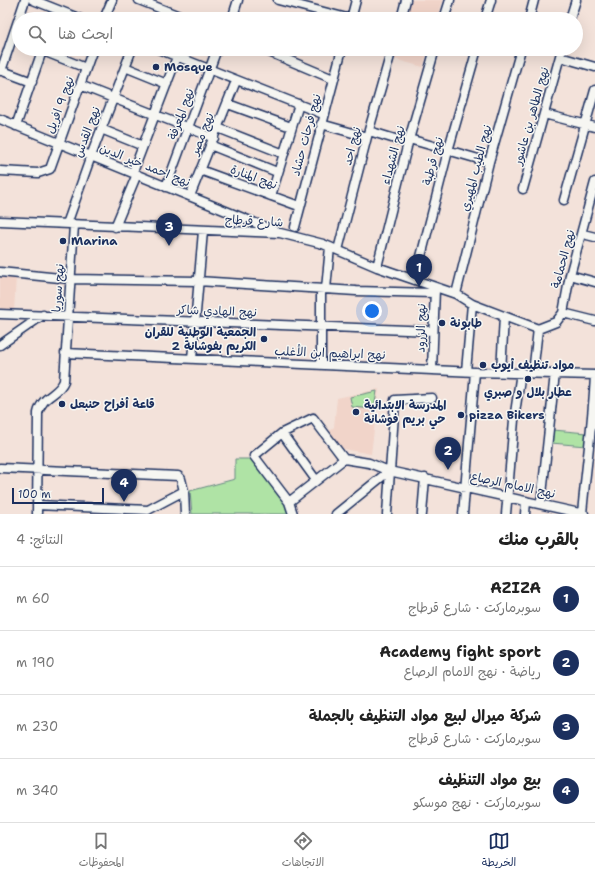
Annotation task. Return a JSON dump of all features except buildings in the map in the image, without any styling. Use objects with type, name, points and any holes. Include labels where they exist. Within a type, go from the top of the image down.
[{"type":"street","points":[[22,12],[25,0]]},
{"type":"street","points":[[33,0],[63,12]]},
{"type":"street","points":[[107,12],[112,0]]},
{"type":"street","points":[[140,0],[170,12]]},
{"type":"street","points":[[234,12],[238,0]]},
{"type":"street","points":[[278,0],[324,12]]},
{"type":"street","points":[[353,12],[356,0]]},
{"type":"street","points":[[403,12],[406,0]]},
{"type":"street","points":[[446,12],[450,0]]},
{"type":"street","points":[[487,12],[490,0]]},
{"type":"street","points":[[531,12],[534,0]]},
{"type":"street","points":[[572,12],[576,0]]},
{"type":"street","points":[[12,49],[1,71],[32,82]]},
{"type":"street","points":[[16,126],[32,82],[38,56]]},
{"type":"street","points":[[55,56],[86,68]]},
{"type":"street","name":"نهج 9 افريل","points":[[0,171],[38,173],[50,169],[58,143],[90,56]]},
{"type":"street","name":"نهج القدس","points":[[71,225],[91,156],[129,56]]},
{"type":"street","name":"نهج المعرفة","points":[[166,187],[189,129],[214,56]]},
{"type":"street","points":[[279,56],[333,79]]},
{"type":"street","name":"نهج فرحات حشاد","points":[[295,227],[323,114],[340,56]]},
{"type":"street","name":"نهج احد","points":[[321,365],[323,289],[390,56]]},
{"type":"street","name":"نهج الشهداء","points":[[377,267],[409,141],[433,56]]},
{"type":"street","name":"نهج قرطبة","points":[[415,280],[448,151],[475,56]]},
{"type":"street","name":"نهج الطيب المهيري","points":[[456,294],[489,162],[519,56]]},
{"type":"street","name":"نهج الطاهر بن عاشور","points":[[523,189],[560,56]]},
{"type":"street","points":[[568,56],[595,67]]},
{"type":"street","points":[[115,227],[135,173],[143,146],[178,57],[323,114]]},
{"type":"street","points":[[125,67],[167,84]]},
{"type":"street","name":"نهج مصر","points":[[190,196],[236,81]]},
{"type":"street","points":[[80,86],[156,114],[277,172]]},
{"type":"street","points":[[564,200],[595,90]]},
{"type":"street","points":[[228,104],[291,127]]},
{"type":"street","points":[[271,196],[277,172],[299,104]]},
{"type":"street","points":[[544,114],[595,127]]},
{"type":"street","name":"نهج احمد خير الدين","points":[[0,119],[280,233]]},
{"type":"street","points":[[321,124],[409,141],[489,162]]},
{"type":"street","points":[[218,128],[284,154]]},
{"type":"street","points":[[101,129],[143,146]]},
{"type":"street","name":"نهج المنارة","points":[[200,170],[299,206]]},
{"type":"street","name":"نهج الحمامة","points":[[563,313],[570,275],[583,234],[594,187]]},
{"type":"street","name":"شارع قرطاج","points":[[0,221],[280,233],[334,249],[377,267],[415,280],[434,290],[456,294],[472,304],[538,329]]},
{"type":"street","name":"نهج سوريا","points":[[36,514],[39,406],[63,384],[70,278],[71,225]]},
{"type":"street","points":[[192,359],[203,230]]},
{"type":"street","points":[[583,234],[595,237]]},
{"type":"street","points":[[0,272],[70,278],[198,281],[323,289],[434,290]]},
{"type":"street","points":[[570,275],[595,282]]},
{"type":"street","name":"نهج الزرود","points":[[432,370],[434,290]]},
{"type":"street","points":[[466,371],[472,304]]},
{"type":"street","points":[[533,373],[538,329],[556,322],[563,313],[595,321]]},
{"type":"street","name":"نهج الهادي شاكر","points":[[0,314],[432,332]]},
{"type":"street","points":[[0,345],[43,315]]},
{"type":"street","points":[[501,372],[504,316]]},
{"type":"street","name":"نهج ابراهيم ابن الأغلب","points":[[65,353],[475,372],[595,375]]},
{"type":"street","points":[[463,514],[475,372]]},
{"type":"street","points":[[506,514],[514,420],[521,372]]},
{"type":"street","points":[[541,504],[555,373]]},
{"type":"street","points":[[583,514],[586,467],[593,414],[595,375]]},
{"type":"street","points":[[387,514],[389,471],[396,400],[432,398]]},
{"type":"street","points":[[289,502],[344,459],[313,418],[282,433],[254,456],[289,502],[293,514]]},
{"type":"street","points":[[282,433],[316,480]]},
{"type":"street","name":"نهج الامام الرصاع","points":[[344,459],[369,463],[389,471],[583,514]]},
{"type":"street","points":[[0,468],[178,476],[181,479],[184,491],[185,514]]},
{"type":"street","points":[[336,514],[389,471]]},
{"type":"street","points":[[422,514],[425,478]]},
{"type":"street","points":[[37,505],[148,512],[184,491]]},
{"type":"street","points":[[525,514],[526,501]]},
{"type":"shaded area","points":[[411,0],[443,0],[439,12],[407,12]]},
{"type":"shaded area","points":[[395,56],[426,56],[423,67],[394,59]]},
{"type":"shaded area","points":[[0,275],[16,276],[14,312],[0,311]]},
{"type":"shaded area","name":"المدرسة الابتدائية حي بريم فوشانة","points":[[379,389],[371,454],[339,448],[328,432],[334,427],[337,398]]},
{"type":"green space","points":[[377,391],[374,409],[352,407],[350,397]]},
{"type":"green space","points":[[553,430],[587,433],[586,446],[551,443]]},
{"type":"green space","points":[[235,459],[252,459],[286,503],[290,514],[192,514],[190,491],[235,479]]},
{"type":"place","name":"Mosque","points":[[156,67]]},
{"type":"place","name":"Marina","points":[[63,241]]},
{"type":"place","name":"شركة ميرال لبيع مواد التنظيف بالجملة","points":[[169,246]]},
{"type":"place","name":"AZIZA","points":[[419,287]]},
{"type":"place","name":"طابونة","points":[[442,323]]},
{"type":"place","name":"الجمعية الوطنية للقران الكريم بفوشانة 2","points":[[264,339]]},
{"type":"place","name":"مواد تنظيف أيوب","points":[[483,365]]},
{"type":"place","name":"عطار بلال و صبري","points":[[528,379]]},
{"type":"place","name":"قاعة أفراح حنبعل","points":[[62,404]]},
{"type":"place","name":"المدرسة الابتدائية حي بريم فوشانة","points":[[356,412]]},
{"type":"place","name":"pizza Bikers","points":[[461,415]]},
{"type":"place","name":"Academy fight sport","points":[[448,470]]},
{"type":"place","name":"بيع مواد التنظيف","points":[[124,502]]}]
